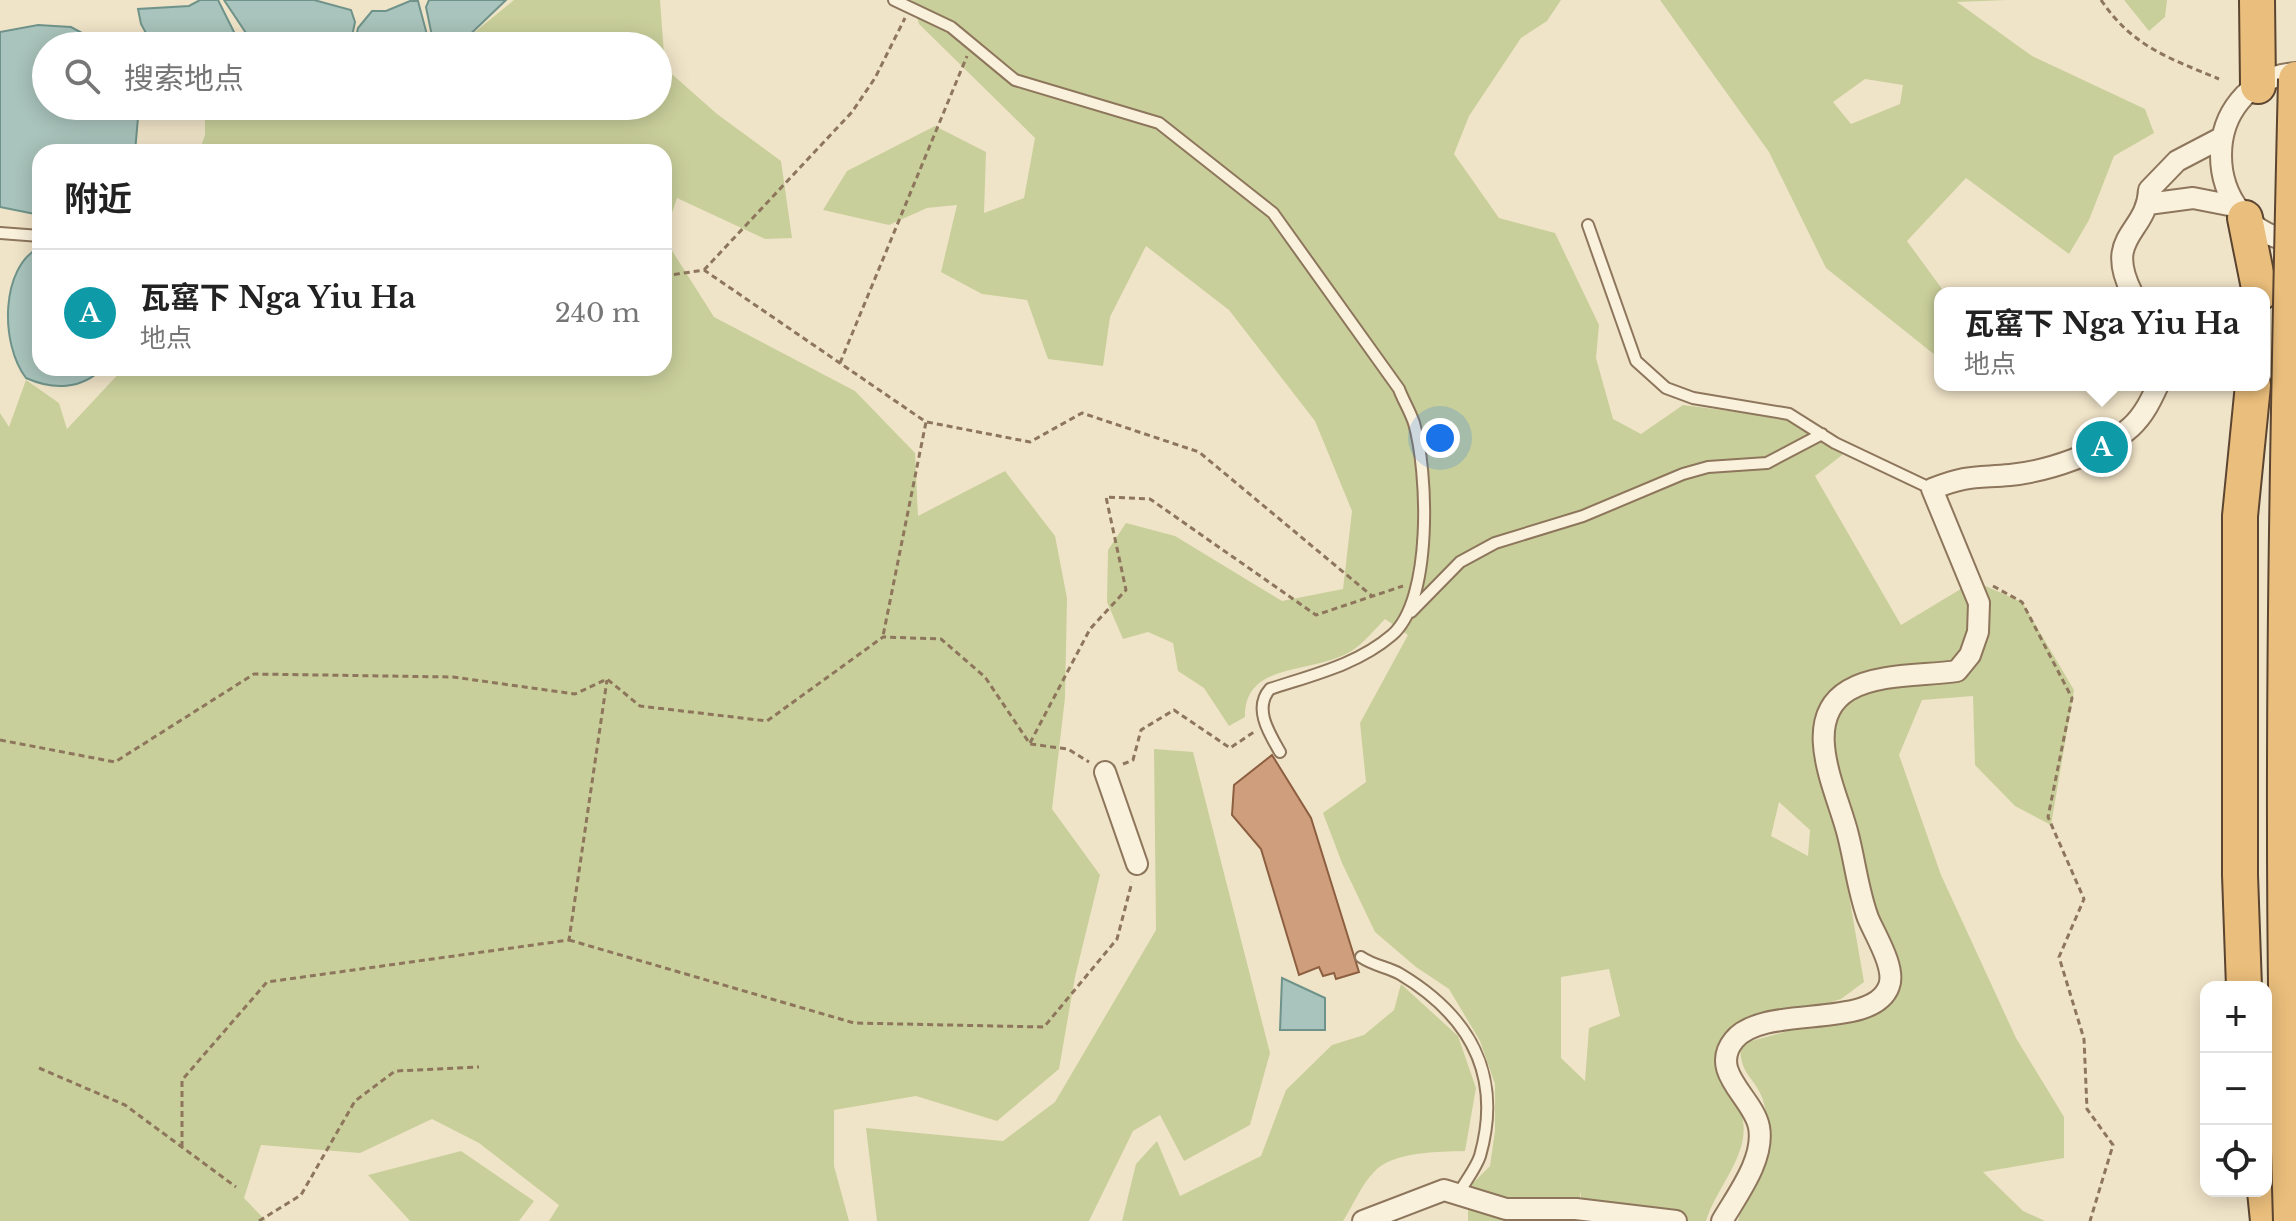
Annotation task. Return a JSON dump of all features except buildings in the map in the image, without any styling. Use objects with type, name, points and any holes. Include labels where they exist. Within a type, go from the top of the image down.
[{"type":"highway","points":[[2257,0],[2258,86]]},
{"type":"highway","points":[[2291,1221],[2286,1061],[2283,659],[2296,79]]},
{"type":"highway","points":[[2240,212],[2259,287]]},
{"type":"highway","points":[[2244,981],[2238,612],[2240,516],[2253,391]]},
{"type":"highway","points":[[2266,1197],[2268,1221]]},
{"type":"street","points":[[2240,212],[2224,185],[2219,162],[2221,138],[2241,100],[2258,86],[2296,73]]},
{"type":"street","points":[[2130,287],[2122,268],[2122,253],[2131,229],[2148,204],[2149,190],[2169,167],[2221,138]]},
{"type":"street","points":[[2148,204],[2193,198],[2240,212],[2275,237],[2296,242]]},
{"type":"street","points":[[1722,1221],[1751,1171],[1758,1148],[1759,1127],[1726,1069],[1726,1054],[1733,1041],[1756,1027],[1860,1008],[1883,996],[1890,985],[1890,972],[1864,906],[1824,751],[1828,714],[1839,697],[1852,688],[1874,681],[1957,671],[1970,655],[1978,632],[1979,603],[1932,489],[1974,474],[2010,475],[2043,469],[2105,443],[2132,426],[2154,391]]},
{"type":"street","points":[[1105,772],[1137,864]]},
{"type":"street","points":[[1363,1221],[1423,1195],[1444,1190],[1506,1209],[1576,1209],[1676,1221]]},
{"type":"lane","points":[[894,0],[951,27],[1015,80],[1159,123],[1273,213],[1399,389],[1414,422],[1423,501],[1418,581],[1409,614]]},
{"type":"lane","points":[[1588,225],[1636,361],[1666,388],[1693,398],[1735,402],[1789,414],[1932,489]]},
{"type":"lane","points":[[0,233],[32,235]]},
{"type":"lane","points":[[1280,752],[1266,725],[1263,701],[1270,689],[1329,671],[1362,655],[1393,634],[1460,562],[1495,543],[1583,516],[1683,474],[1708,467],[1767,463],[1822,434]]},
{"type":"lane","points":[[1361,957],[1373,965],[1398,973],[1439,1004],[1475,1043],[1484,1068],[1484,1128],[1480,1158],[1459,1193]]},
{"type":"path","points":[[2101,0],[2129,34],[2148,49],[2219,79]]},
{"type":"path","points":[[672,275],[704,270],[852,112],[875,78],[910,8]]},
{"type":"path","points":[[840,363],[972,44]]},
{"type":"path","points":[[704,270],[926,422],[1030,442],[1082,413],[1199,452],[1372,596]]},
{"type":"path","points":[[883,637],[926,422]]},
{"type":"path","points":[[1030,744],[1090,629],[1126,590],[1106,497],[1150,499],[1316,615],[1418,581]]},
{"type":"path","points":[[1966,570],[2022,602],[2072,698],[2048,817],[2084,899],[2059,957],[2084,1039],[2087,1109],[2113,1145],[2090,1221]]},
{"type":"path","points":[[607,679],[640,706],[767,721],[883,637],[941,639],[985,677],[1030,744],[1068,749],[1105,772],[1133,760],[1141,730],[1174,710],[1230,748],[1266,725]]},
{"type":"path","points":[[0,740],[115,762],[254,674],[453,677],[575,694],[607,679]]},
{"type":"path","points":[[569,940],[607,679]]},
{"type":"path","points":[[182,1147],[182,1080],[267,982],[569,940],[854,1023],[1044,1027],[1117,939],[1137,864]]},
{"type":"path","points":[[259,1221],[301,1195],[355,1101],[395,1071],[479,1067]]},
{"type":"path","points":[[39,1068],[125,1105],[236,1187]]},
{"type":"green space","points":[[514,0],[660,0],[662,32],[475,32]]},
{"type":"green space","points":[[912,0],[1561,0],[1547,21],[1521,38],[1469,116],[1454,154],[1499,218],[1555,233],[1599,325],[1596,358],[1613,419],[1641,434],[1683,405],[1783,418],[1846,452],[1815,476],[1901,625],[1974,581],[2022,602],[2074,690],[2051,825],[2015,806],[1975,765],[1973,696],[1922,700],[1899,755],[1941,875],[2016,1038],[2064,1117],[2064,1158],[1983,1172],[2023,1211],[2045,1221],[1738,1221],[1759,1161],[1766,1130],[1763,1100],[1742,1063],[1740,1044],[1889,1004],[1896,989],[1848,848],[1840,844],[1864,982],[1841,999],[1728,1032],[1717,1058],[1742,1116],[1744,1130],[1738,1157],[1706,1221],[1581,1221],[1581,1190],[1577,1221],[1468,1221],[1468,1188],[1490,1166],[1495,1131],[1495,1084],[1480,1041],[1449,989],[1416,967],[1375,932],[1342,863],[1323,813],[1366,782],[1360,723],[1408,635],[1385,619],[1353,650],[1337,658],[1269,677],[1256,686],[1248,699],[1245,717],[1229,726],[1204,688],[1178,671],[1173,643],[1148,632],[1123,639],[1107,602],[1108,550],[1126,523],[1175,536],[1282,601],[1343,589],[1352,511],[1315,421],[1229,310],[1146,246],[1110,317],[1103,366],[1048,359],[1027,300],[982,294],[941,272],[957,205],[927,208],[889,225],[823,210],[847,171],[935,126],[986,152],[984,213],[1024,198],[1035,138],[919,24]],"holes":[[[1779,802],[1810,830],[1808,856],[1771,836]],[[1609,969],[1620,1016],[1589,1028],[1585,1081],[1561,1058],[1561,977]]]},
{"type":"green space","points":[[1660,0],[2007,0],[1957,2],[2032,56],[2145,109],[2154,133],[2114,156],[2089,220],[2069,254],[1966,178],[1907,241],[1941,287],[1934,287],[1934,354],[1826,268],[1769,152]],"holes":[[[1865,79],[1903,85],[1900,104],[1851,124],[1833,102]]]},
{"type":"green space","points":[[2124,0],[2167,0],[2165,17],[2149,31]]},
{"type":"green space","points":[[672,74],[717,114],[781,161],[792,238],[765,239],[677,198],[672,213],[672,144],[202,144],[205,120],[672,120]]},
{"type":"green space","points":[[672,251],[714,317],[855,391],[915,453],[918,516],[1005,471],[1055,536],[1067,598],[1065,698],[1052,809],[1100,875],[1075,977],[1059,1069],[997,1121],[916,1096],[834,1110],[834,1166],[849,1221],[549,1221],[559,1205],[479,1143],[432,1119],[360,1153],[261,1145],[244,1198],[266,1221],[0,1221],[0,413],[9,427],[26,380],[59,403],[67,429],[117,376],[672,376]]},
{"type":"green space","points":[[1154,749],[1193,752],[1270,1053],[1250,1125],[1184,1161],[1160,1115],[1133,1131],[1089,1221],[877,1221],[866,1128],[1003,1141],[1055,1102],[1156,930]]},
{"type":"green space","points":[[1401,984],[1458,1036],[1476,1088],[1465,1151],[1404,1156],[1382,1165],[1365,1183],[1343,1221],[1122,1221],[1136,1164],[1157,1141],[1180,1196],[1261,1156],[1286,1090],[1332,1045],[1364,1035],[1394,1010]]},
{"type":"green space","points":[[461,1151],[534,1201],[519,1221],[410,1221],[368,1175]]},
{"type":"water","points":[[200,0],[218,0],[234,32],[145,32],[141,24],[138,9],[189,6]]},
{"type":"water","points":[[224,0],[314,0],[351,10],[355,22],[353,32],[245,32]]},
{"type":"water","points":[[429,0],[506,0],[473,32],[431,32],[426,7]]},
{"type":"water","points":[[418,1],[426,32],[357,32],[372,11],[386,11]]},
{"type":"water","points":[[38,25],[71,27],[80,32],[32,32],[32,120],[138,120],[136,144],[32,144],[32,213],[0,207],[0,32]]},
{"type":"water","points":[[32,253],[32,376],[92,376],[85,381],[66,386],[46,385],[26,378],[17,363],[8,327],[8,307],[17,271]]},
{"type":"water","points":[[1282,978],[1325,998],[1325,1030],[1280,1030]]},
{"type":"place","name":"瓦窰下 Nga Yiu Ha","points":[[2102,447]]}]
